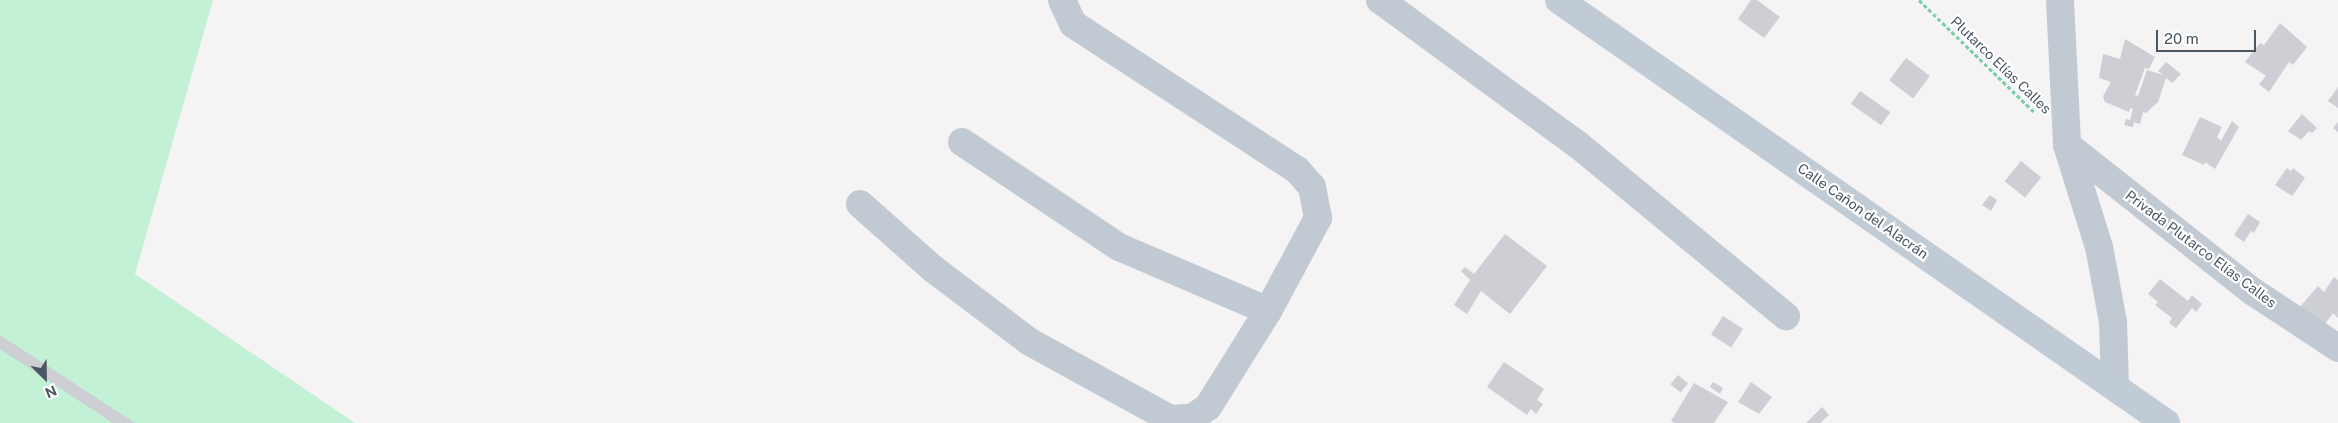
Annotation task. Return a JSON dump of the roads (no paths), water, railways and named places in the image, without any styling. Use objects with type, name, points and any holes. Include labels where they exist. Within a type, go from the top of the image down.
[{"type":"main road","name":"Calle Cañon del Alacrán","points":[[1559,0],[2166,423]]},
{"type":"street","points":[[860,204],[932,268],[1030,342],[1170,418],[1192,418],[1208,407],[1268,311],[1318,218],[1312,187],[1297,170],[1073,24],[1062,0]]},
{"type":"street","points":[[1380,0],[1576,144],[1786,316]]},
{"type":"street","points":[[2060,0],[2067,145],[2099,247],[2113,322],[2115,387]]},
{"type":"street","points":[[962,142],[1119,247],[1268,311]]},
{"type":"street","name":"Privada Plutarco Elías Calles","points":[[2067,145],[2252,291],[2338,348]]}]
